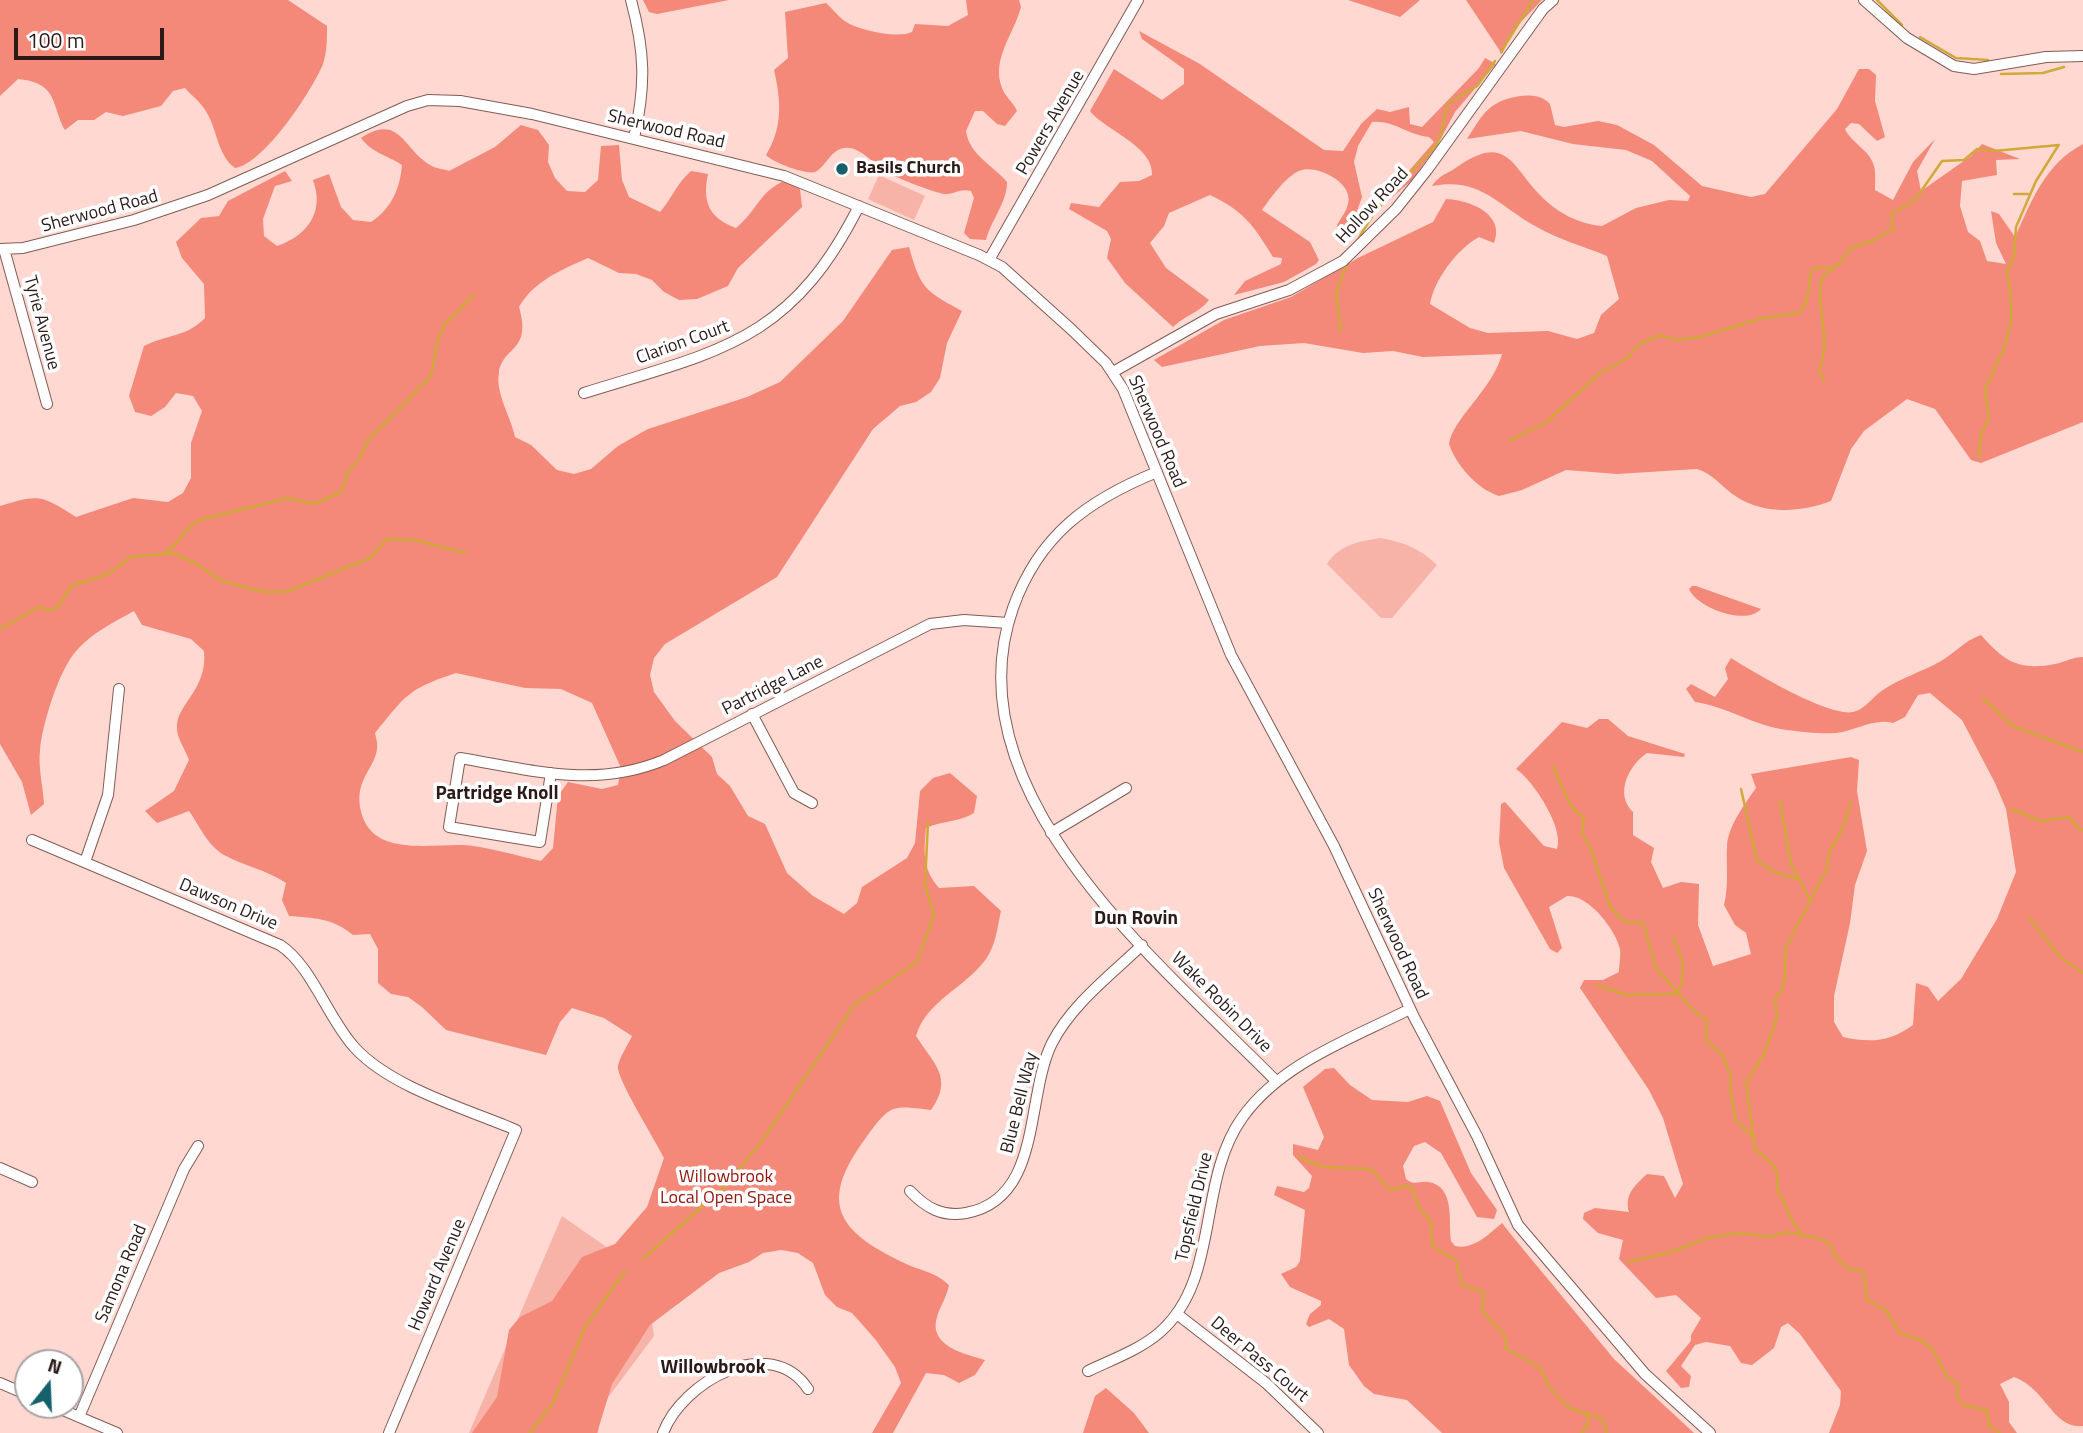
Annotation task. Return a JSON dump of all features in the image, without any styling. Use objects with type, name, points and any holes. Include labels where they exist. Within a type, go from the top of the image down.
[{"type":"street","points":[[631,0],[644,64],[644,89],[634,138]]},
{"type":"street","name":"Powers Avenue","points":[[989,260],[1138,0]]},
{"type":"street","name":"Hollow Road","points":[[1113,372],[1216,314],[1289,290],[1343,261],[1396,209],[1535,20],[1553,0]]},
{"type":"street","points":[[1864,0],[1907,38],[1954,66],[1974,69],[2046,57],[2083,56]]},
{"type":"street","name":"Sherwood Road","points":[[2,249],[23,248],[178,206],[293,159],[407,106],[428,100],[486,105],[634,138],[784,176],[989,260],[1025,286],[1113,372],[1134,412],[1231,655],[1328,834],[1410,1009],[1525,1236],[1645,1374],[1710,1433]]},
{"type":"street","name":"Clarion Court","points":[[584,393],[720,349],[753,333],[777,316],[814,279],[844,235],[859,206]]},
{"type":"street","name":"Tyrie Avenue","points":[[2,249],[47,404]]},
{"type":"street","name":"Wake Robin Drive","points":[[1157,472],[1113,490],[1072,519],[1026,576],[1008,623],[1001,661],[1004,708],[1020,766],[1051,833],[1087,886],[1276,1081]]},
{"type":"street","name":"Partridge Lane","points":[[551,773],[540,842],[449,827],[460,758],[584,777],[630,772],[664,760],[930,624],[964,620],[1008,623]]},
{"type":"street","points":[[85,862],[108,795],[119,689]]},
{"type":"street","points":[[752,714],[794,793],[812,803]]},
{"type":"street","points":[[1051,833],[1126,788]]},
{"type":"street","name":"Dawson Drive","points":[[32,840],[280,945],[297,961],[345,1036],[372,1064],[399,1080],[516,1130]]},
{"type":"street","name":"Blue Bell Way","points":[[910,1191],[923,1205],[948,1214],[978,1210],[1004,1194],[1020,1169],[1040,1077],[1052,1042],[1076,1010],[1142,945]]},
{"type":"street","name":"Topsfield Drive","points":[[1088,1371],[1145,1343],[1177,1314],[1197,1269],[1220,1160],[1242,1119],[1276,1081],[1304,1063],[1410,1009]]},
{"type":"street","name":"Howard Avenue","points":[[389,1433],[516,1130]]},
{"type":"street","name":"Samona Road","points":[[84,1405],[184,1169],[198,1146]]},
{"type":"street","points":[[0,1168],[32,1182]]},
{"type":"street","name":"Deer Pass Court","points":[[1177,1314],[1257,1375],[1318,1433]]},
{"type":"street","points":[[663,1433],[674,1410],[701,1383],[732,1369],[777,1367],[801,1378],[808,1389]]},
{"type":"street","points":[[83,1419],[106,1431],[117,1433]]},
{"type":"shaded area","points":[[879,175],[925,196],[914,220],[868,199]]},
{"type":"shaded area","points":[[1381,538],[1411,547],[1437,565],[1392,618],[1381,618],[1327,564],[1344,548]]},
{"type":"shaded area","points":[[562,1216],[608,1248],[648,1295],[654,1336],[601,1407],[598,1433],[469,1433]]},
{"type":"green space","points":[[0,0],[288,0],[327,26],[325,55],[317,76],[286,125],[259,154],[235,168],[225,157],[205,109],[185,88],[173,91],[161,106],[123,116],[106,112],[94,120],[78,120],[65,130],[52,97],[41,85],[18,79],[0,96]]},
{"type":"green space","points":[[643,0],[729,0],[657,14],[649,12]]},
{"type":"green space","points":[[966,0],[1019,0],[1021,7],[999,67],[1002,88],[1017,111],[1005,126],[997,124],[983,111],[975,111],[966,131],[972,147],[1007,182],[1004,197],[986,240],[970,239],[964,233],[974,198],[971,191],[945,194],[926,189],[890,174],[862,153],[850,148],[839,149],[815,172],[789,167],[766,155],[772,145],[779,114],[774,70],[788,58],[785,12],[826,3],[842,19],[856,27],[887,34],[905,34],[912,32],[915,24],[948,26],[968,15]]},
{"type":"green space","points":[[1348,0],[1420,0],[1400,17]]},
{"type":"green space","points":[[1466,0],[1542,0],[1514,29],[1502,54]]},
{"type":"green space","points":[[1139,31],[1200,64],[1324,150],[1343,151],[1361,124],[1377,109],[1390,112],[1409,107],[1410,124],[1422,127],[1479,68],[1485,58],[1496,64],[1455,112],[1437,146],[1411,181],[1389,200],[1388,195],[1434,142],[1429,137],[1394,125],[1372,122],[1358,146],[1354,162],[1362,197],[1345,245],[1337,225],[1348,203],[1346,189],[1341,184],[1328,174],[1305,169],[1283,183],[1262,210],[1310,242],[1319,260],[1284,282],[1234,295],[1245,281],[1281,264],[1282,258],[1273,257],[1247,220],[1222,201],[1210,195],[1169,213],[1164,226],[1150,243],[1166,268],[1209,300],[1173,327],[1125,283],[1107,258],[1111,239],[1107,231],[1069,209],[1071,203],[1099,207],[1120,182],[1139,181],[1152,175],[1145,155],[1090,111],[1114,69],[1162,100],[1184,84],[1184,69],[1142,39]]},
{"type":"green space","points":[[1859,69],[1869,69],[1876,75],[1875,101],[1885,137],[1877,141],[1859,124],[1851,123],[1845,129],[1872,160],[1875,190],[1893,200],[1913,162],[1935,139],[1917,171],[1921,191],[1971,156],[1982,144],[2020,159],[1996,160],[1997,175],[1962,181],[1960,206],[1968,232],[1980,241],[1987,261],[2006,264],[1996,243],[1991,211],[1999,214],[2015,237],[2049,172],[2083,144],[2083,422],[1981,463],[1971,460],[1935,409],[1907,399],[1864,431],[1851,449],[1831,501],[1808,508],[1783,510],[1759,507],[1748,503],[1697,469],[1617,474],[1566,470],[1522,490],[1499,496],[1483,488],[1468,475],[1449,444],[1452,434],[1490,379],[1502,354],[1423,357],[1393,351],[1363,353],[1304,343],[1260,346],[1162,367],[1154,360],[1224,320],[1291,297],[1358,258],[1433,222],[1446,199],[1464,202],[1483,210],[1495,224],[1496,233],[1494,243],[1479,237],[1455,257],[1441,275],[1430,304],[1470,328],[1488,333],[1548,331],[1577,339],[1594,333],[1601,315],[1619,299],[1607,256],[1543,231],[1476,189],[1449,184],[1432,186],[1437,179],[1474,157],[1498,153],[1507,157],[1553,207],[1576,220],[1593,225],[1602,226],[1636,208],[1669,200],[1688,201],[1690,196],[1652,161],[1626,150],[1573,144],[1521,131],[1467,139],[1487,110],[1513,97],[1530,95],[1545,99],[1550,104],[1555,125],[1564,127],[1598,121],[1617,125],[1654,145],[1702,186],[1751,197],[1765,194],[1837,109]]},
{"type":"green space","name":"Willowbrook Local Open Space","points":[[521,125],[538,130],[549,145],[548,162],[555,178],[567,191],[585,192],[598,180],[601,146],[619,145],[622,180],[629,197],[660,212],[691,171],[708,174],[706,193],[710,208],[719,219],[736,228],[776,185],[784,181],[800,189],[802,207],[738,268],[728,286],[697,299],[679,300],[664,292],[652,280],[636,274],[619,273],[588,258],[549,277],[525,298],[519,307],[522,322],[520,340],[502,363],[499,388],[515,437],[531,445],[557,470],[574,474],[591,469],[618,446],[648,429],[747,397],[780,382],[843,321],[892,250],[909,247],[917,272],[926,287],[962,311],[947,343],[940,378],[931,392],[916,402],[900,406],[873,429],[777,577],[665,644],[654,658],[650,675],[654,692],[675,721],[712,757],[717,774],[730,786],[748,816],[765,824],[787,873],[813,896],[844,914],[857,903],[862,887],[907,858],[915,843],[920,791],[933,778],[950,773],[977,796],[974,813],[926,828],[925,860],[933,881],[939,888],[974,886],[1001,911],[994,942],[986,959],[977,969],[928,1013],[916,1036],[939,1072],[941,1089],[938,1099],[931,1110],[899,1108],[880,1119],[851,1161],[842,1180],[839,1197],[849,1226],[862,1238],[949,1285],[937,1317],[938,1335],[950,1347],[985,1360],[975,1375],[959,1383],[944,1375],[926,1373],[893,1433],[872,1433],[901,1383],[895,1367],[852,1313],[837,1307],[825,1295],[813,1263],[798,1253],[781,1250],[763,1253],[749,1262],[719,1273],[650,1325],[612,1384],[597,1433],[472,1433],[497,1397],[509,1330],[520,1317],[552,1301],[582,1257],[615,1244],[647,1207],[664,1158],[619,1073],[619,1062],[632,1036],[604,1018],[572,1008],[560,1022],[546,1055],[446,1030],[408,997],[391,994],[378,983],[378,949],[370,934],[353,935],[331,922],[289,916],[282,900],[286,883],[218,851],[189,811],[157,823],[145,811],[174,791],[189,760],[178,736],[178,720],[201,677],[204,651],[191,639],[142,625],[134,611],[89,638],[64,670],[52,698],[41,739],[40,763],[44,804],[31,815],[22,782],[0,744],[0,506],[32,498],[40,499],[55,504],[76,517],[133,498],[168,502],[183,493],[191,478],[191,443],[202,411],[193,396],[176,393],[165,407],[151,416],[135,412],[129,396],[144,346],[190,329],[205,318],[204,284],[182,258],[176,242],[201,218],[219,216],[228,201],[285,171],[292,181],[275,186],[263,219],[264,236],[277,246],[297,236],[311,221],[317,202],[313,180],[329,174],[341,207],[353,220],[371,222],[384,211],[393,198],[402,165],[375,150],[361,138],[374,131],[393,131],[422,159],[434,167],[449,171],[495,147]],"holes":[[[456,673],[525,688],[561,689],[592,703],[621,768],[618,785],[602,789],[568,782],[558,796],[553,848],[541,861],[473,846],[410,846],[380,838],[369,829],[362,815],[360,793],[375,757],[375,733],[402,701],[418,689]]]},
{"type":"green space","points":[[1692,586],[1761,609],[1745,616],[1722,612],[1702,603],[1689,589]]},
{"type":"green space","points":[[1981,635],[2005,657],[2021,665],[2042,666],[2083,657],[2083,1426],[2064,1422],[2034,1390],[2014,1377],[2000,1384],[2009,1402],[2009,1422],[2017,1433],[1829,1433],[1840,1405],[1841,1391],[1800,1334],[1788,1323],[1781,1327],[1774,1348],[1752,1365],[1741,1363],[1730,1346],[1706,1342],[1695,1345],[1681,1366],[1691,1376],[1689,1387],[1681,1388],[1666,1371],[1691,1341],[1691,1335],[1701,1318],[1676,1295],[1656,1298],[1619,1259],[1623,1240],[1598,1233],[1583,1219],[1584,1213],[1595,1208],[1629,1212],[1629,1195],[1647,1174],[1664,1176],[1675,1198],[1683,1184],[1663,1118],[1649,1090],[1580,988],[1584,980],[1603,980],[1619,972],[1620,952],[1613,932],[1592,907],[1575,897],[1567,896],[1549,907],[1562,948],[1557,953],[1550,949],[1504,868],[1499,842],[1501,804],[1505,802],[1544,846],[1557,849],[1556,830],[1546,806],[1531,783],[1516,769],[1562,722],[1587,728],[1599,719],[1608,719],[1628,736],[1685,754],[1684,757],[1647,753],[1640,758],[1626,780],[1625,797],[1633,812],[1633,835],[1654,848],[1651,862],[1663,888],[1681,882],[1699,884],[1698,925],[1713,966],[1751,954],[1746,933],[1735,925],[1724,905],[1728,838],[1756,788],[1751,774],[1851,757],[1859,760],[1857,791],[1867,851],[1855,885],[1850,923],[1834,996],[1834,1022],[1843,1037],[1862,1040],[1888,1038],[1913,1025],[1916,983],[1928,987],[1938,1001],[1961,979],[1997,919],[2016,872],[2006,809],[1962,720],[1930,693],[1918,695],[1905,717],[1893,723],[1871,723],[1836,733],[1799,731],[1763,725],[1695,702],[1686,689],[1691,684],[1715,697],[1728,679],[1725,668],[1731,658],[1810,701],[1842,712],[1853,712],[1890,686],[1941,661]]},
{"type":"green space","points":[[1334,1068],[1350,1085],[1372,1100],[1408,1102],[1427,1096],[1440,1101],[1471,1173],[1497,1210],[1494,1219],[1477,1217],[1441,1153],[1425,1142],[1414,1146],[1403,1166],[1406,1179],[1414,1183],[1428,1182],[1443,1190],[1449,1206],[1451,1241],[1455,1246],[1469,1246],[1502,1223],[1614,1359],[1694,1433],[1442,1433],[1407,1400],[1374,1394],[1364,1386],[1349,1365],[1344,1329],[1329,1319],[1309,1327],[1306,1324],[1310,1314],[1321,1305],[1321,1301],[1290,1287],[1281,1274],[1296,1267],[1300,1261],[1305,1210],[1274,1195],[1277,1186],[1304,1192],[1309,1188],[1312,1176],[1293,1155],[1293,1144],[1318,1150],[1324,1137],[1303,1087],[1325,1069]]},
{"type":"green space","points":[[1106,1388],[1134,1413],[1149,1433],[1083,1433],[1095,1396]]},
{"type":"waterway","points":[[1501,52],[1533,0]]},
{"type":"waterway","points":[[1877,0],[1902,25]]},
{"type":"waterway","points":[[1920,37],[1956,58],[1988,60]]},
{"type":"waterway","points":[[1358,240],[1383,203],[1437,143],[1449,103],[1477,86],[1495,61]]},
{"type":"waterway","points":[[2001,74],[2043,73],[2064,67]]},
{"type":"waterway","points":[[1824,381],[1819,371],[1824,345],[1820,301],[1822,277],[1840,263],[1851,248],[1874,240],[1893,229],[1891,214],[1915,200],[1942,161],[1964,160],[1977,149],[1994,151],[2059,145]]},
{"type":"waterway","points":[[1979,457],[1981,435],[1989,418],[1985,390],[2005,345],[2011,323],[2007,271],[2014,256],[2016,227],[2036,181],[2058,146]]},
{"type":"waterway","points":[[2014,194],[2028,194]]},
{"type":"waterway","points":[[1341,330],[1336,294],[1347,262]]},
{"type":"waterway","points":[[1509,441],[1545,423],[1601,372],[1625,360],[1640,344],[1660,335],[1675,340],[1700,337],[1763,318],[1799,313],[1808,295],[1813,268],[1832,268]]},
{"type":"waterway","points":[[165,553],[199,520],[288,498],[314,504],[341,492],[349,470],[361,457],[367,441],[431,376],[438,339],[444,325],[474,295]]},
{"type":"waterway","points":[[0,629],[39,607],[50,610],[58,607],[71,586],[108,574],[131,557],[173,553],[197,564],[220,580],[263,592],[286,592],[370,558],[387,539],[415,540],[465,553]]},
{"type":"waterway","points":[[1983,698],[2013,726],[2083,752]]},
{"type":"waterway","points":[[1553,767],[1571,806],[1584,818],[1582,833],[1591,849],[1610,907],[1625,922],[1643,923],[1656,968],[1694,1011],[1707,1020],[1706,1041],[1723,1055],[1731,1078],[1730,1089],[1736,1121],[1753,1137]]},
{"type":"waterway","points":[[1741,789],[1757,860],[1774,872],[1797,879]]},
{"type":"waterway","points":[[1780,801],[1791,864],[1810,900]]},
{"type":"waterway","points":[[1801,1233],[1777,1190],[1774,1166],[1755,1149],[1746,1083],[1764,1054],[1777,1017],[1775,1000],[1783,988],[1785,949],[1827,869],[1829,852],[1843,828],[1851,802]]},
{"type":"waterway","points":[[2011,809],[2041,821],[2069,817],[2083,830]]},
{"type":"waterway","points":[[643,1259],[725,1186],[762,1141],[855,1004],[917,962],[934,915],[925,885],[928,822]]},
{"type":"waterway","points":[[2029,917],[2060,957],[2083,973]]},
{"type":"waterway","points":[[1673,938],[1682,966],[1682,980],[1677,994]]},
{"type":"waterway","points":[[1597,985],[1626,995],[1677,994]]},
{"type":"waterway","points":[[1299,1157],[1323,1167],[1371,1169],[1390,1190],[1406,1186],[1413,1189],[1418,1206],[1431,1222],[1432,1246],[1456,1260],[1462,1285],[1484,1292],[1482,1311],[1506,1337],[1505,1348],[1541,1368],[1548,1386],[1570,1408],[1603,1419],[1607,1433]]},
{"type":"waterway","points":[[1628,1262],[1671,1252],[1707,1238],[1739,1233],[1770,1237],[1786,1232],[1818,1238],[1830,1244],[1835,1256],[1849,1269],[1863,1271],[1867,1300],[1886,1310],[1900,1333],[1921,1340],[1932,1349],[1947,1377],[1959,1385],[1956,1395],[1959,1400],[1965,1405],[1987,1410],[1989,1426],[2000,1433]]},
{"type":"waterway","points":[[530,1433],[553,1403],[585,1327],[625,1271]]},
{"type":"waterway","points":[[1582,1433],[1588,1424],[1587,1414]]},
{"type":"place","name":"Basils Church","points":[[842,169]]},
{"type":"district","name":"Partridge Knoll","points":[[497,794]]},
{"type":"district","name":"Dun Rovin","points":[[1136,919]]},
{"type":"district","name":"Willowbrook","points":[[713,1368]]}]
